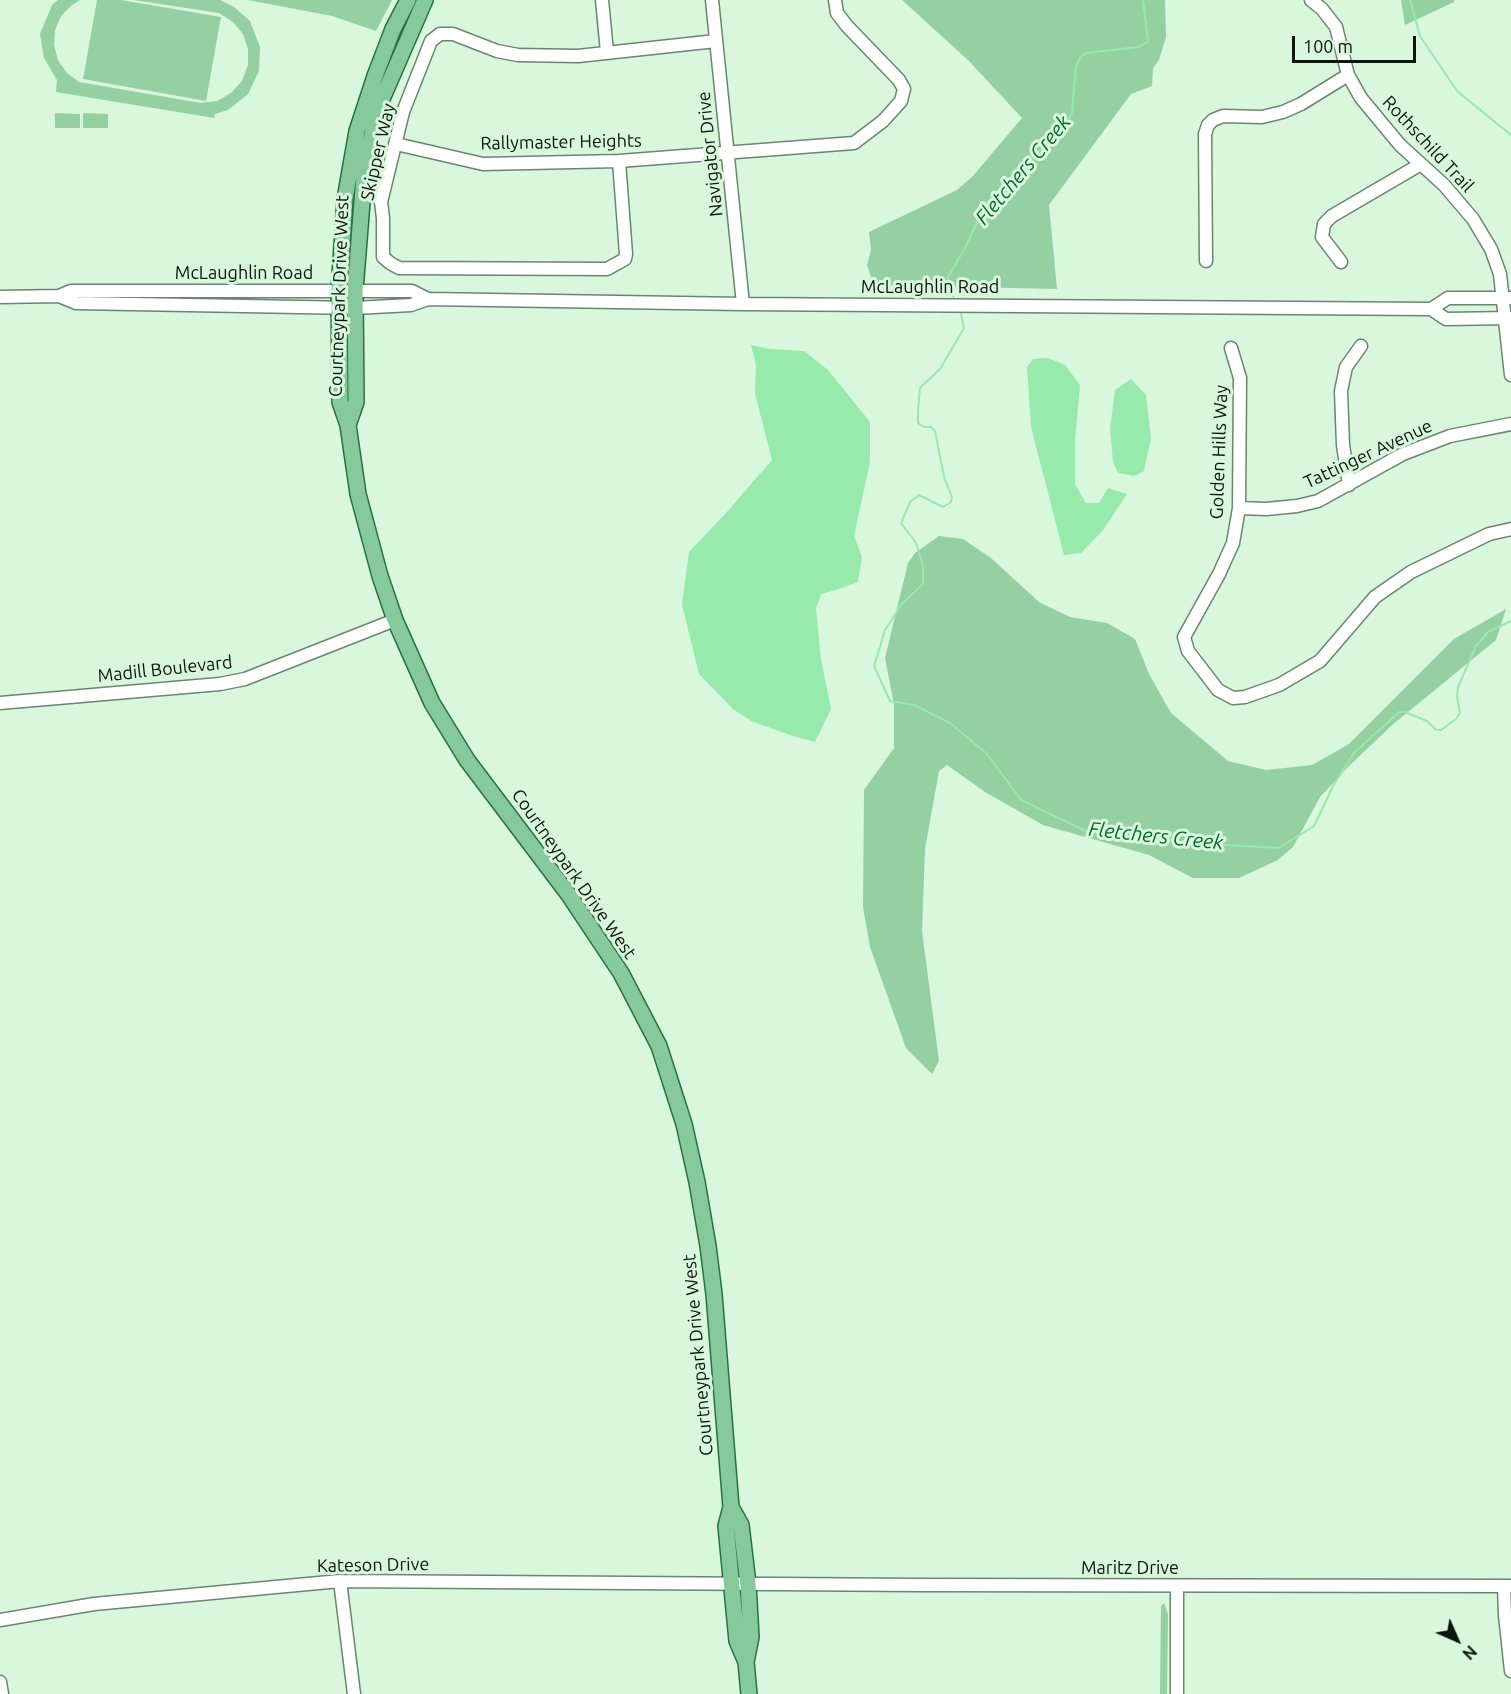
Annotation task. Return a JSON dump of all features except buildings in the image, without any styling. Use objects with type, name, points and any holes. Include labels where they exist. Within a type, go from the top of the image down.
[{"type":"main road","name":"Courtneypark Drive West","points":[[408,0],[393,29],[357,131],[345,199],[339,291],[340,402],[348,425],[358,494],[394,620],[432,703],[466,760],[569,895],[621,973],[659,1047],[684,1124],[708,1246],[731,1507],[726,1526],[731,1584],[737,1641],[746,1662]]},
{"type":"main road","name":"Courtneypark Drive West","points":[[348,425],[356,402],[355,291],[365,164],[379,106],[425,0]]},
{"type":"main road","points":[[393,29],[408,36]]},
{"type":"main road","name":"Courtneypark Drive West","points":[[731,1507],[741,1526],[748,1584],[751,1637],[746,1662],[749,1694]]},
{"type":"street","points":[[603,0],[607,52]]},
{"type":"street","name":"Navigator Drive","points":[[712,0],[743,304]]},
{"type":"street","name":"Rallymaster Heights","points":[[396,144],[483,164],[619,162],[854,143],[884,121],[901,101],[904,89],[899,80],[847,26],[837,13],[835,0]]},
{"type":"street","name":"Rothschild Trail","points":[[1311,0],[1322,9],[1336,27],[1348,75],[1361,98],[1383,126],[1444,185],[1473,219],[1491,249],[1507,298],[1511,375]]},
{"type":"street","name":"Skipper Way","points":[[619,162],[626,254],[625,259],[607,269],[399,268],[383,256],[381,201],[403,112],[431,41],[440,34],[453,34],[497,51],[518,55],[578,56],[716,41]]},
{"type":"street","points":[[1206,261],[1205,134],[1208,125],[1223,116],[1262,117],[1283,112],[1301,104],[1348,75]]},
{"type":"street","points":[[1341,262],[1322,237],[1323,224],[1332,216],[1421,164]]},
{"type":"street","name":"McLaughlin Road","points":[[59,297],[71,291],[412,291],[428,299]]},
{"type":"street","name":"McLaughlin Road","points":[[0,297],[59,297],[76,303],[339,308],[411,305],[428,299],[936,306],[1431,309],[1446,319],[1508,318]]},
{"type":"street","name":"McLaughlin Road","points":[[1431,309],[1448,297],[1507,298]]},
{"type":"street","points":[[1349,485],[1343,445],[1341,391],[1346,367],[1361,346]]},
{"type":"street","name":"Golden Hills Way","points":[[1231,348],[1240,378],[1239,508],[1233,543],[1185,637],[1188,651],[1218,690],[1233,698],[1245,697],[1279,685],[1320,661],[1375,597],[1411,572],[1489,534],[1511,529]]},
{"type":"street","name":"Tattinger Avenue","points":[[1239,508],[1266,509],[1318,501],[1403,454],[1450,436],[1511,424]]},
{"type":"street","name":"Madill Boulevard","points":[[0,703],[220,684],[245,679],[394,620]]},
{"type":"street","points":[[340,1581],[354,1694]]},
{"type":"street","name":"Kateson Drive","points":[[0,1620],[94,1604],[340,1581],[748,1584]]},
{"type":"street","name":"Maritz Drive","points":[[748,1584],[1508,1586]]},
{"type":"street","points":[[1177,1586],[1177,1694]]},
{"type":"street","points":[[1508,1586],[1505,1615],[1511,1671]]},
{"type":"street","points":[[0,1682],[2,1694]]},
{"type":"shaded area","points":[[58,0],[80,0],[61,16],[55,30],[54,45],[58,60],[67,73],[79,82],[201,103],[217,101],[231,93],[242,81],[248,65],[248,49],[243,34],[233,22],[219,13],[134,0],[220,0],[234,7],[250,21],[260,47],[259,71],[248,94],[228,110],[215,114],[214,118],[56,92],[57,80],[44,58],[40,34],[52,5]]},
{"type":"shaded area","points":[[97,0],[121,0],[221,17],[206,101],[83,79]]},
{"type":"shaded area","points":[[248,0],[392,0],[376,31],[332,16]]},
{"type":"shaded area","points":[[902,0],[1165,0],[1166,37],[1159,60],[1153,68],[1152,86],[1131,94],[1049,205],[1057,289],[874,285],[867,265],[871,250],[869,232],[957,190],[972,177],[1022,118],[969,61]]},
{"type":"shaded area","points":[[1401,0],[1454,0],[1454,2],[1405,25]]},
{"type":"shaded area","points":[[55,113],[80,114],[80,128],[55,128]]},
{"type":"shaded area","points":[[83,113],[108,114],[108,128],[83,128]]},
{"type":"shaded area","points":[[751,345],[770,349],[804,351],[828,370],[870,422],[870,462],[854,536],[862,557],[858,582],[821,594],[816,608],[821,659],[831,709],[815,742],[751,721],[733,709],[699,674],[682,605],[689,552],[772,460],[755,394],[756,365]]},
{"type":"shaded area","points":[[1048,358],[1065,365],[1080,385],[1075,442],[1075,484],[1086,503],[1099,503],[1108,488],[1127,494],[1103,530],[1081,553],[1064,555],[1031,427],[1027,367],[1033,359]]},
{"type":"shaded area","points":[[1131,379],[1146,395],[1151,438],[1144,471],[1134,476],[1118,473],[1113,462],[1110,429],[1115,390]]},
{"type":"shaded area","points":[[939,536],[963,539],[991,558],[1039,602],[1070,617],[1107,623],[1135,639],[1149,674],[1171,713],[1228,761],[1266,770],[1312,765],[1349,744],[1454,639],[1506,609],[1496,640],[1392,725],[1320,797],[1293,847],[1278,860],[1239,878],[1193,878],[1149,855],[1043,825],[985,792],[947,765],[939,771],[925,849],[922,931],[939,1061],[932,1074],[906,1048],[870,947],[863,907],[864,790],[894,748],[894,705],[885,658],[908,563],[915,553]]},
{"type":"shaded area","points":[[1164,1603],[1168,1614],[1167,1694],[1160,1694],[1161,1606]]},
{"type":"waterway","name":"Fletchers Creek","points":[[955,300],[948,285],[948,277],[980,216],[1003,186],[1065,126],[1072,113],[1076,67],[1081,56],[1087,53],[1138,47],[1148,42],[1143,0]]},
{"type":"waterway","points":[[1410,0],[1420,36],[1457,91],[1511,135]]},
{"type":"waterway","name":"Fletchers Creek","points":[[960,310],[964,328],[940,369],[920,388],[918,411],[918,423],[924,427],[931,427],[935,431],[944,477],[952,497],[951,502],[943,507],[919,495],[910,502],[901,523],[916,543],[923,565],[923,584],[902,604],[885,630],[874,666],[890,701],[914,705],[950,723],[987,754],[1021,800],[1086,831],[1189,843],[1279,848],[1314,826],[1333,786],[1354,753],[1399,712],[1405,712],[1427,721],[1436,730],[1441,730],[1456,719],[1460,713],[1458,687],[1476,646],[1488,632],[1511,621]]}]
